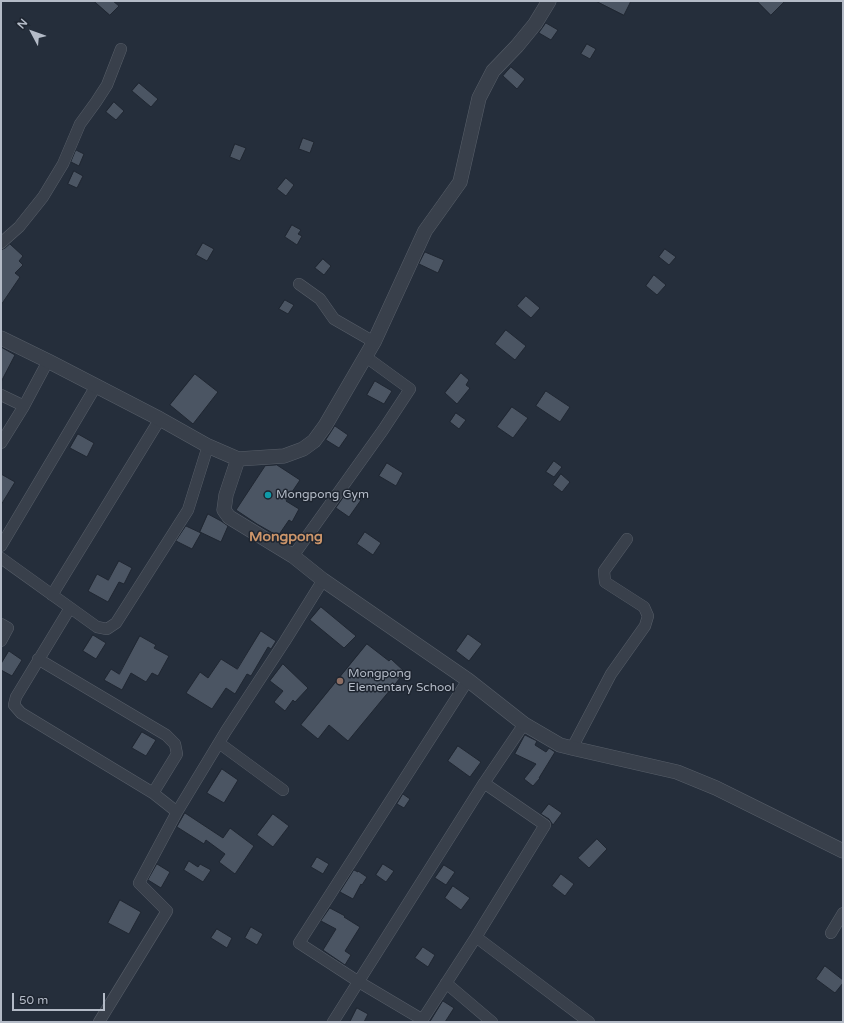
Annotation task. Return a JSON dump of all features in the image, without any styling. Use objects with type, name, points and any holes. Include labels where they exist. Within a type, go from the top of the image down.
[{"type":"street","points":[[1,338],[160,419],[208,446],[238,459],[284,456],[303,449],[314,441],[325,426],[374,342],[426,231],[460,182],[479,98],[493,70],[522,40],[549,1]]},
{"type":"street","points":[[1,243],[19,227],[43,197],[63,164],[80,124],[108,85],[121,49]]},
{"type":"street","points":[[299,284],[320,299],[334,318],[374,342]]},
{"type":"street","points":[[293,556],[383,430],[410,389],[366,356]]},
{"type":"street","points":[[1,443],[24,406],[48,361]]},
{"type":"street","points":[[1,546],[96,386]]},
{"type":"street","points":[[1,395],[24,406]]},
{"type":"street","points":[[52,595],[160,419]]},
{"type":"street","points":[[1,558],[97,627],[106,630],[116,623],[188,510],[208,446]]},
{"type":"street","points":[[238,459],[226,495],[224,510],[229,517],[293,556],[323,580],[468,680],[524,724],[560,745],[677,772],[716,788],[843,851]]},
{"type":"street","points":[[572,748],[611,674],[645,626],[648,616],[644,607],[604,582],[604,571],[627,539]]},
{"type":"street","points":[[99,1022],[167,912],[139,883],[177,812],[226,731],[323,580]]},
{"type":"street","points":[[70,608],[16,697],[14,705],[21,713],[153,793],[177,812]]},
{"type":"street","points":[[1,624],[8,628],[1,641]]},
{"type":"street","points":[[38,659],[166,735],[175,744],[178,754],[153,793]]},
{"type":"street","points":[[468,680],[299,943],[422,1021],[545,825],[484,783]]},
{"type":"street","points":[[333,1022],[484,783],[524,724]]},
{"type":"street","points":[[219,743],[283,790]]},
{"type":"street","points":[[831,933],[843,914]]},
{"type":"street","points":[[476,936],[589,1022]]},
{"type":"street","points":[[446,983],[492,1022]]},
{"type":"building","points":[[94,1],[113,1],[119,6],[110,15]]},
{"type":"building","points":[[596,1],[631,1],[624,15]]},
{"type":"building","points":[[757,1],[785,1],[771,15]]},
{"type":"building","points":[[546,23],[558,30],[551,40],[539,33]]},
{"type":"building","points":[[587,44],[596,49],[590,59],[581,54]]},
{"type":"building","points":[[511,67],[525,79],[517,89],[503,76]]},
{"type":"building","points":[[139,83],[158,99],[151,107],[132,91]]},
{"type":"building","points":[[114,102],[124,111],[116,120],[106,112]]},
{"type":"building","points":[[303,138],[314,142],[310,153],[299,149]]},
{"type":"building","points":[[235,144],[246,148],[240,161],[230,157]]},
{"type":"building","points":[[76,150],[84,154],[79,166],[71,162]]},
{"type":"building","points":[[74,171],[83,176],[77,188],[68,184]]},
{"type":"building","points":[[286,178],[294,185],[286,196],[277,189]]},
{"type":"building","points":[[292,225],[301,230],[298,234],[302,236],[297,245],[285,237]]},
{"type":"building","points":[[203,243],[214,249],[207,261],[196,255]]},
{"type":"building","points":[[10,244],[23,256],[19,261],[23,265],[15,273],[20,277],[1,305],[1,250]]},
{"type":"building","points":[[665,249],[676,257],[669,265],[659,257]]},
{"type":"building","points":[[425,252],[444,260],[438,273],[419,264]]},
{"type":"building","points":[[323,259],[331,266],[324,275],[315,268]]},
{"type":"building","points":[[654,275],[666,285],[657,295],[646,286]]},
{"type":"building","points":[[526,296],[540,308],[531,318],[517,306]]},
{"type":"building","points":[[285,300],[294,305],[288,314],[279,309]]},
{"type":"building","points":[[506,330],[526,346],[515,360],[495,344]]},
{"type":"building","points":[[1,347],[15,355],[1,382]]},
{"type":"building","points":[[461,373],[469,380],[466,385],[470,388],[457,404],[445,393]]},
{"type":"building","points":[[195,374],[218,392],[193,424],[170,405]]},
{"type":"building","points":[[375,381],[392,391],[384,404],[367,395]]},
{"type":"building","points":[[546,391],[570,407],[560,422],[536,406]]},
{"type":"building","points":[[512,407],[528,418],[513,438],[497,427]]},
{"type":"building","points":[[456,413],[466,420],[459,429],[450,422]]},
{"type":"building","points":[[335,426],[348,435],[339,448],[326,440]]},
{"type":"building","points":[[78,434],[94,443],[87,457],[70,448]]},
{"type":"building","points":[[554,461],[562,467],[554,477],[546,472]]},
{"type":"building","points":[[387,463],[403,473],[396,486],[379,476]]},
{"type":"building","name":"Mongpong Gym","points":[[277,465],[300,480],[286,501],[299,509],[292,522],[289,520],[278,536],[236,510],[265,466]]},
{"type":"building","points":[[1,474],[15,482],[1,505]]},
{"type":"building","points":[[561,474],[570,482],[562,492],[553,485]]},
{"type":"building","points":[[348,491],[361,500],[349,517],[336,508]]},
{"type":"building","points":[[208,514],[228,526],[221,542],[200,532]]},
{"type":"building","points":[[186,526],[201,533],[192,549],[176,541]]},
{"type":"building","points":[[365,532],[381,543],[373,555],[357,544]]},
{"type":"building","points":[[119,561],[132,568],[124,584],[119,582],[108,602],[88,591],[97,574],[108,580]]},
{"type":"building","points":[[321,607],[356,636],[344,648],[310,620]]},
{"type":"building","points":[[261,631],[276,641],[271,649],[268,647],[251,676],[247,674],[235,694],[226,688],[212,709],[186,693],[200,672],[208,678],[221,659],[237,669]]},
{"type":"building","points":[[468,634],[482,644],[469,661],[456,651]]},
{"type":"building","points":[[93,635],[106,643],[96,659],[83,651]]},
{"type":"building","points":[[140,636],[156,645],[154,648],[169,656],[158,676],[152,673],[146,682],[131,673],[122,690],[104,680],[111,669],[119,674]]},
{"type":"building","points":[[367,644],[389,661],[391,659],[405,672],[348,741],[329,725],[318,739],[301,725]]},
{"type":"building","points":[[9,651],[22,660],[12,676],[1,670],[1,664]]},
{"type":"building","points":[[283,664],[308,688],[295,702],[293,700],[285,711],[274,702],[283,691],[270,681]]},
{"type":"building","points":[[142,732],[156,740],[146,756],[132,748]]},
{"type":"building","points":[[525,735],[537,741],[535,745],[546,752],[549,748],[555,752],[540,778],[533,786],[524,779],[536,764],[515,754]]},
{"type":"building","points":[[458,746],[481,762],[470,777],[448,761]]},
{"type":"building","points":[[222,769],[238,780],[224,803],[207,793]]},
{"type":"building","points":[[403,794],[410,799],[404,808],[397,804]]},
{"type":"building","points":[[549,804],[562,813],[553,825],[549,819],[541,814]]},
{"type":"building","points":[[185,813],[223,838],[230,828],[254,846],[235,874],[219,862],[225,854],[206,840],[204,844],[177,827]]},
{"type":"building","points":[[273,814],[289,826],[273,847],[257,835]]},
{"type":"building","points":[[597,839],[607,849],[589,868],[578,858]]},
{"type":"building","points":[[317,857],[329,864],[323,874],[311,867]]},
{"type":"building","points":[[189,861],[198,867],[200,864],[211,870],[203,882],[184,870]]},
{"type":"building","points":[[157,864],[170,872],[161,888],[148,880]]},
{"type":"building","points":[[383,864],[394,871],[386,882],[376,875]]},
{"type":"building","points":[[444,865],[455,872],[446,885],[435,878]]},
{"type":"building","points":[[354,870],[367,877],[362,885],[361,884],[353,899],[340,892]]},
{"type":"building","points":[[561,874],[574,884],[565,896],[552,886]]},
{"type":"building","points":[[453,886],[470,898],[461,910],[445,898]]},
{"type":"building","points":[[120,900],[141,912],[129,934],[108,923]]},
{"type":"building","points":[[330,908],[345,916],[344,917],[360,927],[345,951],[351,955],[345,965],[323,950],[336,929],[321,921]]},
{"type":"building","points":[[251,927],[263,934],[257,945],[245,938]]},
{"type":"building","points":[[217,929],[232,938],[227,948],[211,938]]},
{"type":"building","points":[[423,947],[435,955],[428,967],[415,958]]},
{"type":"building","points":[[825,966],[843,980],[843,983],[835,993],[816,979]]},
{"type":"building","points":[[443,1001],[454,1008],[445,1022],[430,1022]]},
{"type":"building","points":[[357,1008],[368,1014],[364,1022],[350,1022]]},
{"type":"place","name":"Mongpong Gym","points":[[268,495]]},
{"type":"place","name":"Mongpong Elementary School","points":[[340,681]]},
{"type":"district","name":"Mongpong","points":[[286,537]]}]
